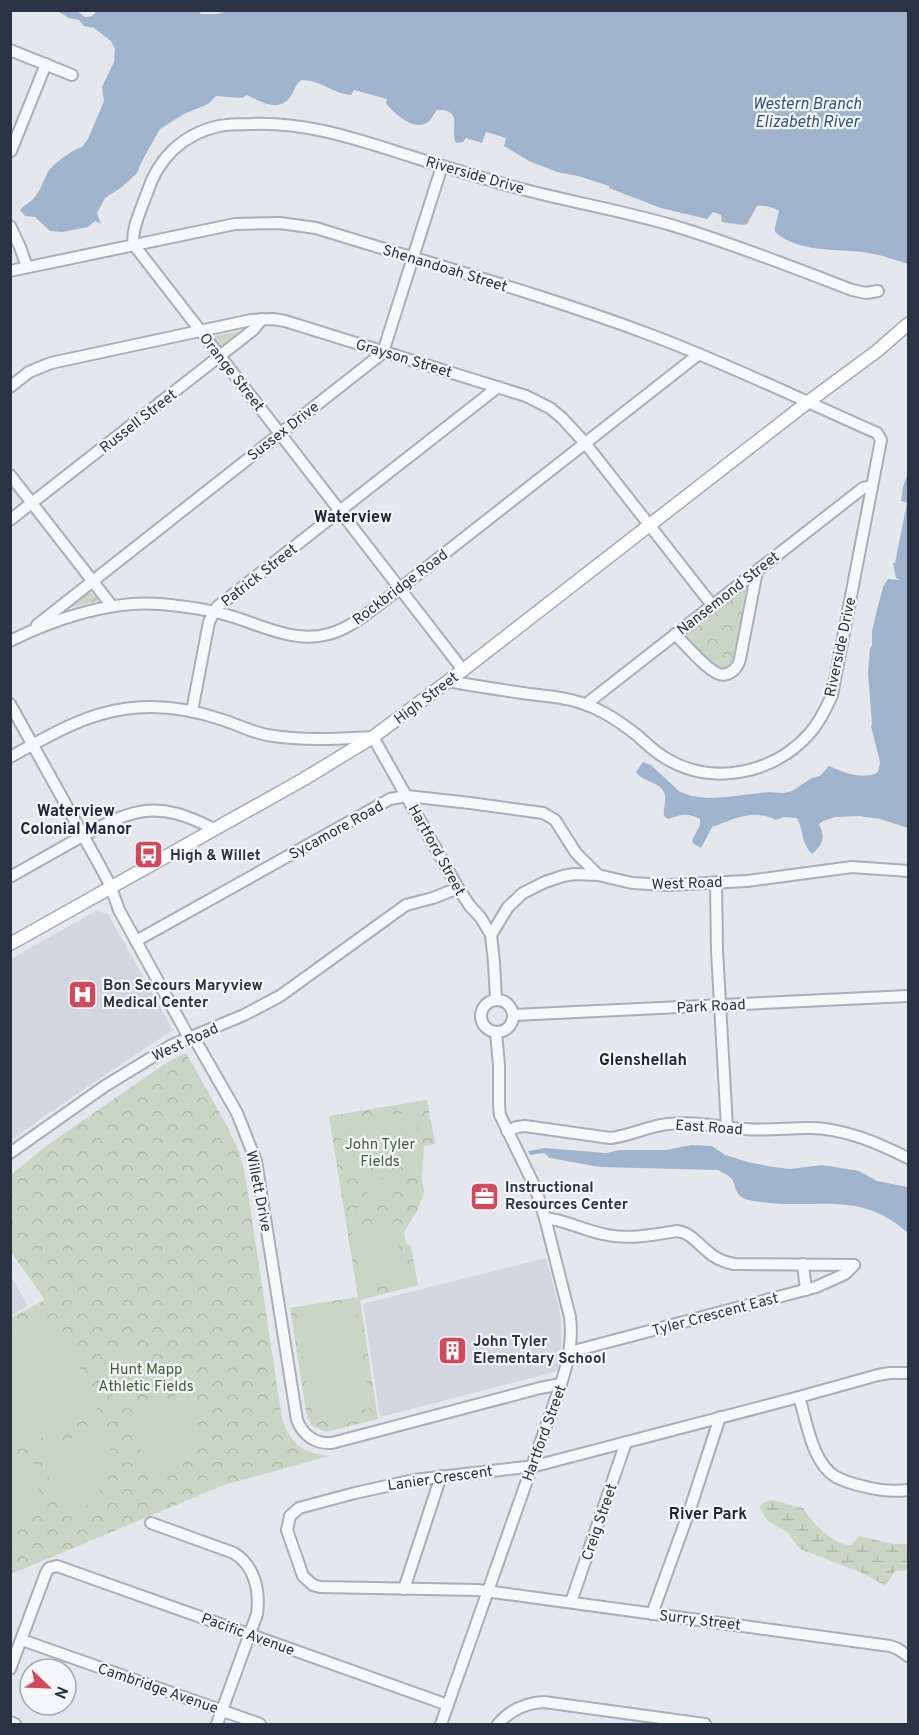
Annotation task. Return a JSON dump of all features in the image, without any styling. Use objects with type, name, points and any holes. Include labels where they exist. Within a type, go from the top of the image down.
[{"type":"main road","points":[[808,402],[818,389],[909,314]]},
{"type":"main road","points":[[808,402],[877,351],[909,324]]},
{"type":"main road","name":"High Street","points":[[10,944],[304,779],[373,737],[463,670],[808,402]]},
{"type":"street","points":[[10,50],[72,75]]},
{"type":"street","points":[[11,151],[46,64]]},
{"type":"street","name":"Riverside Drive","points":[[134,245],[133,236],[146,195],[161,163],[176,146],[187,139],[220,126],[262,123],[303,126],[330,131],[517,188],[680,227],[746,249],[852,290],[866,293],[878,291]]},
{"type":"street","name":"Sussex Drive","points":[[29,631],[380,356],[414,258],[442,166]]},
{"type":"street","name":"Shenandoah Street","points":[[10,271],[235,224],[280,223],[316,228],[546,299],[651,335],[862,426]]},
{"type":"street","points":[[10,226],[27,267]]},
{"type":"street","name":"Orange Street","points":[[134,245],[463,670]]},
{"type":"street","name":"Russell Street","points":[[10,520],[253,330],[262,319]]},
{"type":"street","name":"Grayson Street","points":[[10,387],[29,372],[51,363],[251,320],[285,321],[383,351],[526,396],[550,408],[585,443],[712,605]]},
{"type":"street","name":"Rockbridge Road","points":[[10,641],[29,631],[81,614],[128,604],[159,604],[213,612],[289,634],[314,637],[328,634],[352,624],[400,588],[699,354]]},
{"type":"street","name":"Patrick Street","points":[[192,711],[210,622],[217,607],[498,387]]},
{"type":"street","name":"Riverside Drive","points":[[448,681],[558,698],[587,705],[618,722],[666,758],[702,772],[731,773],[753,770],[788,753],[814,728],[832,695],[881,440],[877,433],[862,426]]},
{"type":"street","points":[[10,475],[112,606]]},
{"type":"street","name":"Nansemond Street","points":[[587,705],[863,488],[872,486]]},
{"type":"street","points":[[675,634],[715,673],[725,675],[736,669],[740,659],[757,571]]},
{"type":"street","name":"Willett Drive","points":[[10,704],[111,888],[114,901],[136,941],[190,1037],[197,1043],[237,1113],[254,1153],[297,1420],[308,1436],[320,1442],[332,1443],[561,1384]]},
{"type":"street","points":[[10,757],[66,727],[105,713],[148,707],[179,708],[250,730],[282,737],[373,737]]},
{"type":"street","name":"Hartford Street","points":[[373,737],[458,888],[491,934],[495,962],[496,999],[483,1007],[481,1016],[484,1026],[496,1033],[500,1115],[535,1187],[570,1317],[571,1330],[570,1352],[561,1384],[441,1725]]},
{"type":"street","name":"Sycamore Road","points":[[136,941],[390,800],[407,796],[543,813],[555,820],[576,853],[598,875]]},
{"type":"street","points":[[10,877],[119,817],[144,811],[183,815],[214,829]]},
{"type":"street","name":"West Road","points":[[491,934],[508,907],[523,893],[563,876],[574,874],[598,875],[645,884],[747,881],[852,867],[909,871]]},
{"type":"street","points":[[716,882],[727,1127]]},
{"type":"street","name":"West Road","points":[[10,1153],[136,1066],[172,1044],[244,1015],[280,996],[406,905],[458,888]]},
{"type":"street","name":"Park Road","points":[[514,1015],[909,996]]},
{"type":"street","points":[[496,999],[506,1002],[514,1015],[509,1028],[496,1033]]},
{"type":"street","name":"East Road","points":[[507,1131],[525,1126],[610,1138],[664,1124],[693,1123],[765,1130],[810,1128],[824,1129],[868,1140],[909,1158]]},
{"type":"street","points":[[545,1218],[617,1237],[684,1232],[717,1258],[734,1264],[802,1264],[806,1290]]},
{"type":"street","name":"Tyler Crescent East","points":[[570,1352],[806,1290],[845,1274],[854,1265],[802,1264]]},
{"type":"street","name":"Lanier Crescent","points":[[488,1592],[314,1585],[303,1576],[287,1530],[290,1516],[299,1508],[385,1485],[532,1466],[878,1375],[909,1373]]},
{"type":"street","points":[[800,1397],[816,1453],[820,1462],[833,1475],[868,1488],[891,1491],[909,1490]]},
{"type":"street","points":[[652,1614],[720,1418]]},
{"type":"street","name":"Creig Street","points":[[571,1602],[626,1442]]},
{"type":"street","points":[[404,1588],[441,1476]]},
{"type":"street","points":[[151,1523],[234,1553],[243,1559],[252,1573],[258,1595],[257,1614],[217,1725]]},
{"type":"street","name":"Pacific Avenue","points":[[22,1640],[46,1573],[49,1568],[57,1566],[448,1705]]},
{"type":"street","name":"Surry Street","points":[[488,1592],[890,1646],[909,1656]]},
{"type":"street","points":[[10,1669],[22,1640]]},
{"type":"street","name":"Cambridge Avenue","points":[[22,1640],[260,1725]]},
{"type":"street","points":[[498,1725],[514,1710],[525,1705],[544,1702],[705,1725]]},
{"type":"street","points":[[10,1722],[15,1725]]},
{"type":"shaded area","name":"Bon Secours Maryview Medical Center","points":[[96,911],[108,914],[173,1030],[11,1140],[11,959]]},
{"type":"shaded area","points":[[546,1258],[561,1324],[558,1371],[380,1417],[363,1304]]},
{"type":"shaded area","points":[[11,1276],[28,1306],[10,1315]]},
{"type":"green space","points":[[240,331],[221,346],[214,336]]},
{"type":"green space","points":[[743,588],[746,590],[733,662],[726,669],[716,669],[682,636]]},
{"type":"green space","points":[[91,591],[99,601],[69,608]]},
{"type":"green space","name":"Hunt Mapp Athletic Fields","points":[[186,1053],[239,1151],[246,1180],[282,1419],[290,1436],[299,1446],[305,1450],[329,1456],[224,1485],[11,1574],[10,1318],[45,1300],[11,1252],[11,1175],[46,1146],[166,1063]]},
{"type":"green space","name":"John Tyler Fields","points":[[427,1100],[435,1144],[424,1146],[422,1177],[424,1192],[418,1209],[404,1232],[406,1244],[411,1246],[418,1285],[360,1300],[378,1419],[326,1432],[312,1426],[307,1417],[290,1308],[358,1297],[329,1116]]},
{"type":"green space","points":[[414,1111],[422,1160],[346,1172],[338,1123]]},
{"type":"green space","points":[[392,1177],[395,1193],[369,1198],[366,1182]]},
{"type":"green space","points":[[375,1205],[377,1214],[358,1217],[356,1208]]},
{"type":"green space","points":[[395,1223],[405,1280],[363,1288],[352,1231]]},
{"type":"green space","points":[[354,1301],[371,1408],[313,1417],[296,1311]]},
{"type":"green space","points":[[55,1315],[98,1405],[93,1417],[11,1449],[11,1348],[31,1330]]},
{"type":"green space","points":[[147,1346],[153,1390],[114,1400],[106,1379],[110,1356]]},
{"type":"green space","points":[[192,1389],[198,1418],[194,1443],[179,1465],[155,1482],[128,1419],[129,1415]]},
{"type":"green space","points":[[102,1424],[109,1453],[106,1478],[92,1500],[68,1517],[39,1455],[40,1452]]},
{"type":"green space","points":[[29,1452],[39,1474],[39,1491],[28,1514],[11,1532],[11,1461]]},
{"type":"green space","points":[[771,1500],[803,1508],[811,1520],[837,1542],[851,1545],[860,1536],[892,1544],[908,1544],[908,1570],[895,1571],[886,1585],[860,1572],[800,1549],[787,1532],[768,1521],[763,1514],[760,1506]]},
{"type":"water","name":"Western Branch Elizabeth River","points":[[98,10],[198,10],[201,14],[217,14],[232,10],[908,11],[908,264],[868,253],[817,248],[794,243],[775,232],[779,211],[768,207],[757,206],[747,224],[743,225],[722,222],[721,215],[713,212],[707,219],[661,208],[609,188],[609,186],[557,172],[529,161],[504,146],[506,138],[486,132],[482,143],[466,138],[463,142],[456,143],[453,117],[446,111],[437,110],[428,122],[417,125],[394,112],[386,103],[387,99],[354,90],[351,95],[344,94],[316,82],[302,80],[296,85],[291,96],[281,104],[270,104],[247,95],[242,98],[216,96],[208,104],[184,114],[160,129],[137,173],[105,198],[97,213],[101,224],[95,221],[88,227],[62,232],[50,231],[35,217],[25,216],[20,210],[36,195],[50,169],[64,157],[82,147],[88,139],[104,101],[102,87],[114,62],[115,49],[111,41],[94,28],[84,26],[79,20],[69,18],[57,11],[77,11],[85,17],[92,16]]},
{"type":"water","points":[[908,472],[908,828],[880,819],[859,816],[835,817],[819,824],[823,839],[812,854],[806,845],[797,818],[784,817],[776,820],[751,815],[712,827],[701,848],[692,841],[700,825],[700,819],[687,815],[668,819],[664,816],[664,791],[636,772],[643,762],[651,765],[680,792],[708,798],[792,791],[812,778],[820,776],[829,766],[860,776],[873,775],[878,772],[880,762],[871,726],[868,673],[870,649],[883,587],[888,579],[901,580],[896,578],[893,563],[895,563],[907,503],[901,501]]},
{"type":"water","points":[[692,1145],[712,1146],[725,1155],[773,1167],[790,1169],[822,1165],[859,1171],[877,1181],[908,1187],[908,1233],[889,1219],[870,1210],[851,1205],[771,1203],[749,1200],[740,1196],[730,1177],[718,1170],[600,1167],[550,1158],[544,1153],[530,1155],[528,1151],[545,1148],[606,1153],[621,1150],[665,1150]]},
{"type":"place","name":"High & Willet","points":[[149,855]]},
{"type":"place","name":"Bon Secours Maryview Medical Center","points":[[82,994]]},
{"type":"place","name":"Instructional Resources Center","points":[[484,1196]]},
{"type":"place","name":"John Tyler Elementary School","points":[[452,1350]]},
{"type":"district","name":"Waterview","points":[[353,516]]},
{"type":"district","name":"Waterview Colonial Manor","points":[[76,819]]},
{"type":"district","name":"Glenshellah","points":[[643,1059]]},
{"type":"district","name":"River Park","points":[[708,1513]]}]
